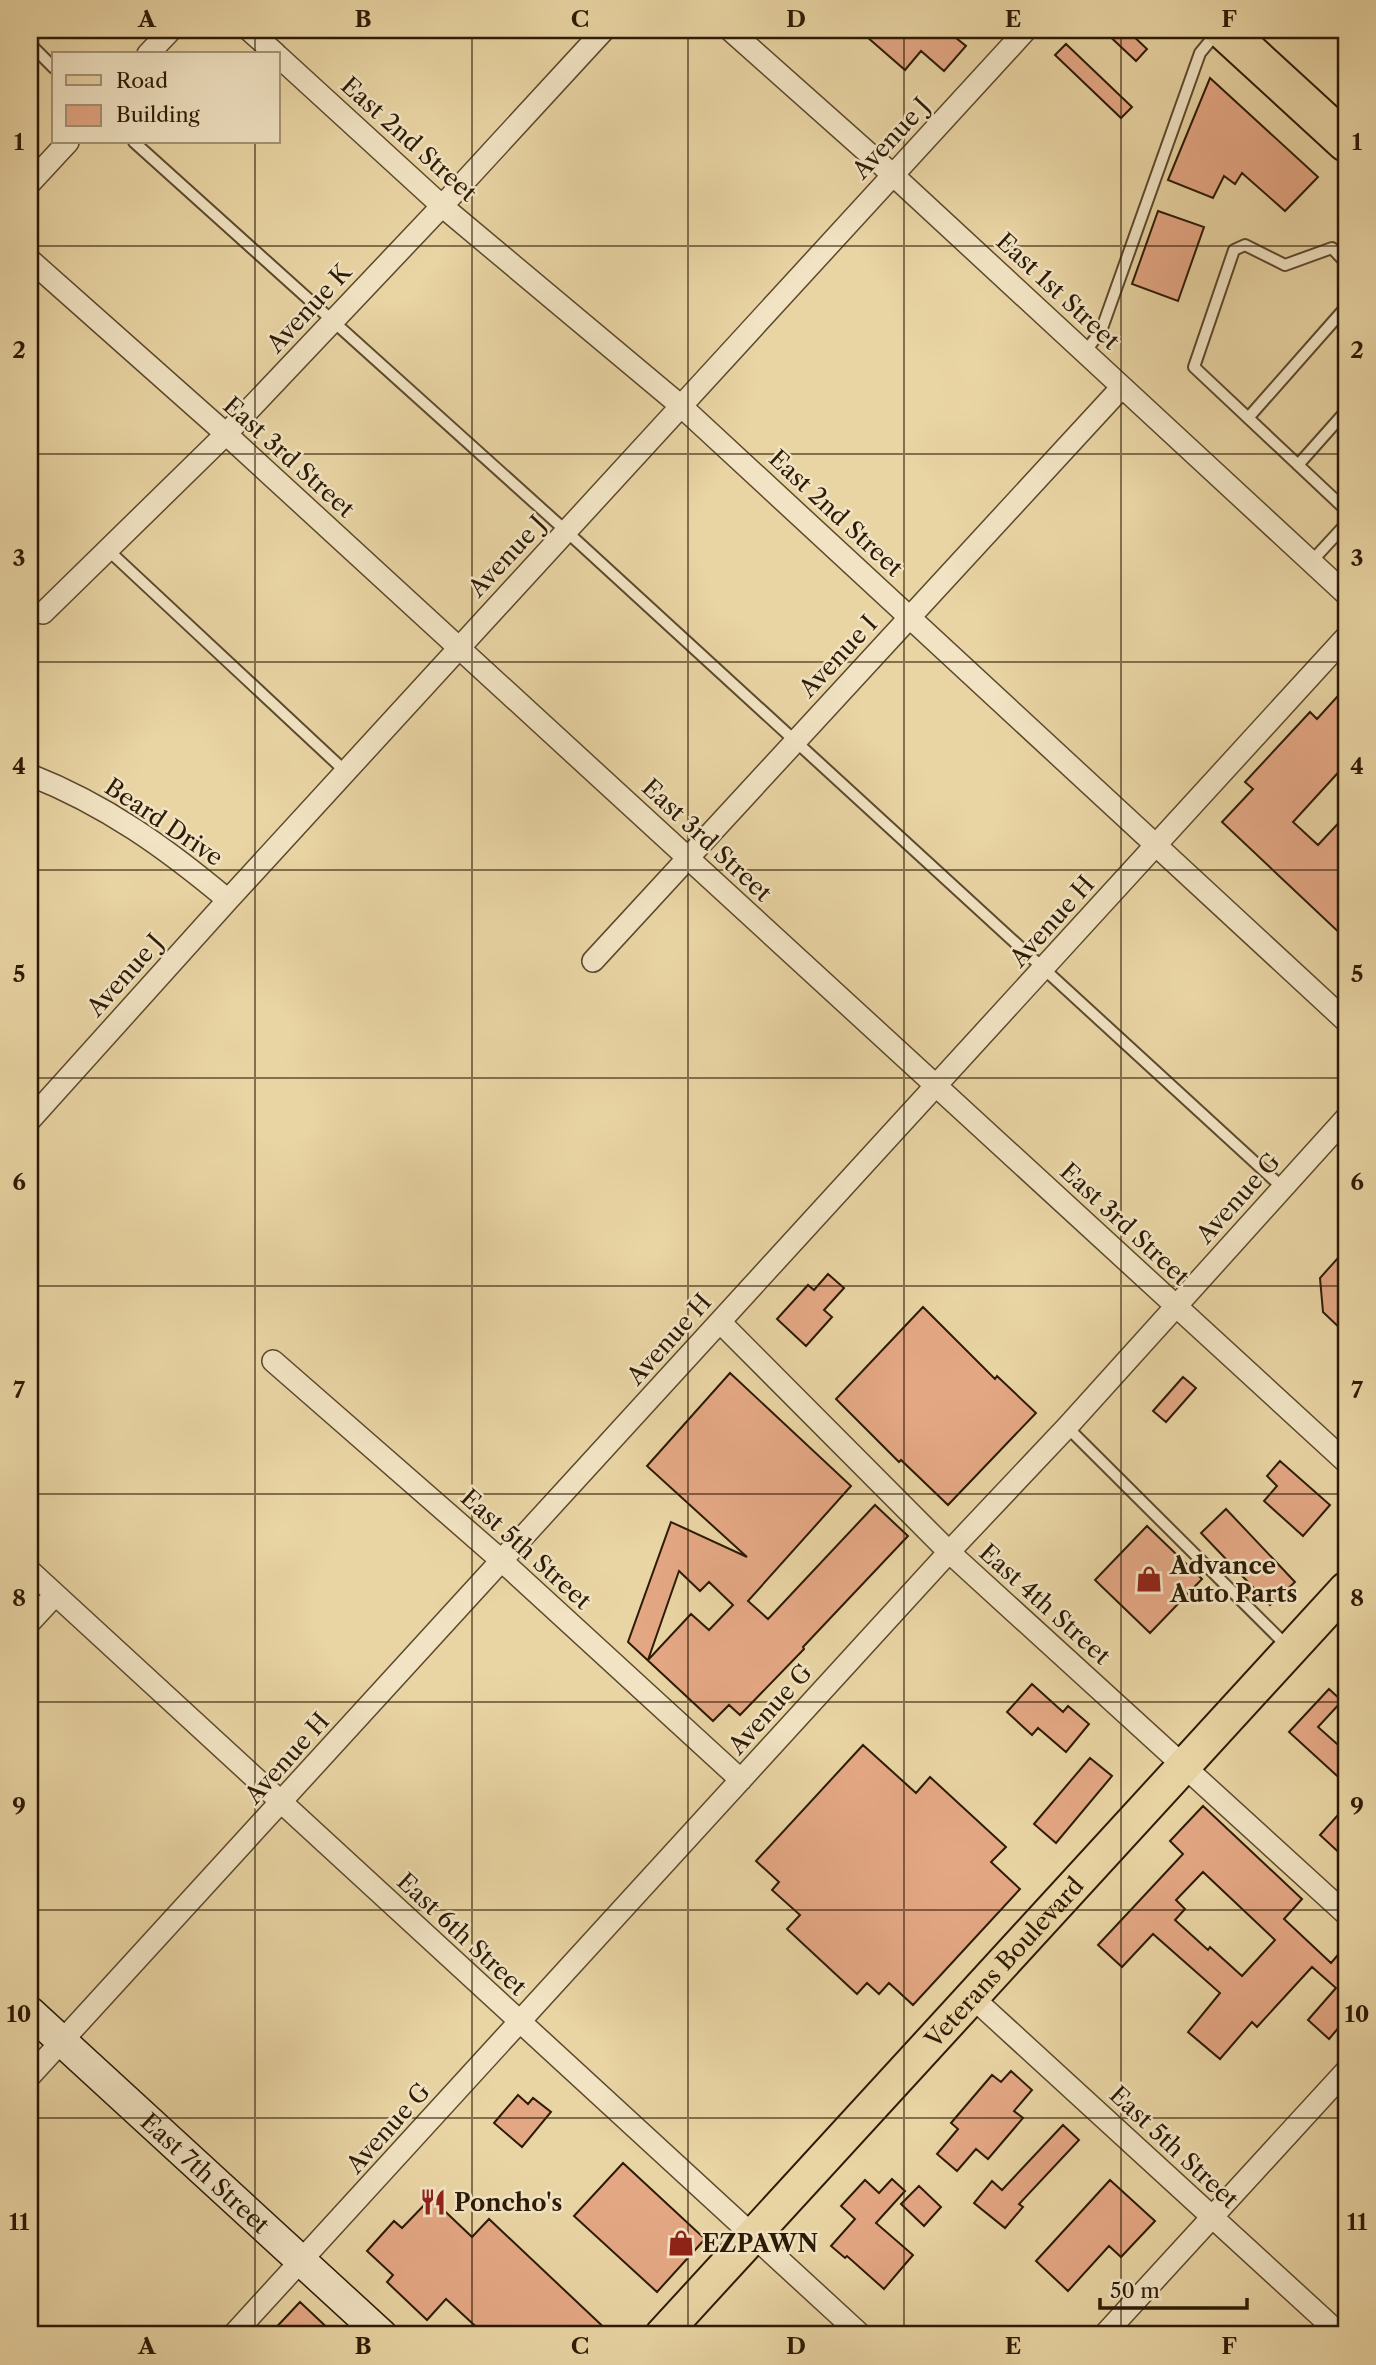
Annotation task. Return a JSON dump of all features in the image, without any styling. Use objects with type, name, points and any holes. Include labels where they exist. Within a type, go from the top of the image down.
[{"type":"highway","points":[[1222,30],[1346,142]]},
{"type":"main road","name":"Veterans Boulevard","points":[[663,2335],[1346,1589]]},
{"type":"street","points":[[150,52],[171,30]]},
{"type":"street","name":"East 2nd Street","points":[[249,30],[274,52]]},
{"type":"street","name":"Avenue K","points":[[43,613],[226,434],[604,30]]},
{"type":"street","name":"East 1st Street","points":[[730,30],[893,175],[1346,594]]},
{"type":"street","name":"Avenue J","points":[[30,1120],[228,900],[1026,30]]},
{"type":"street","name":"East 2nd Street","points":[[280,58],[442,206],[681,406],[1346,1021]]},
{"type":"street","points":[[30,183],[66,144]]},
{"type":"street","name":"East 3rd Street","points":[[30,260],[226,434],[1346,1462]]},
{"type":"street","name":"Avenue I","points":[[593,961],[1122,387]]},
{"type":"street","name":"Avenue H","points":[[30,2076],[1346,637]]},
{"type":"street","name":"Beard Drive","points":[[30,775],[81,797],[134,828],[185,864],[228,900]]},
{"type":"street","name":"Avenue G","points":[[233,2335],[949,1552],[1067,1427],[1346,1118]]},
{"type":"street","name":"East 4th Street","points":[[720,1322],[949,1552],[1346,1914]]},
{"type":"street","name":"East 5th Street","points":[[272,1361],[502,1562],[741,1780]]},
{"type":"street","name":"East 6th Street","points":[[30,1571],[861,2335]]},
{"type":"street","points":[[30,1622],[55,1595]]},
{"type":"street","name":"East 5th Street","points":[[972,1997],[1341,2335]]},
{"type":"street","name":"East 7th Street","points":[[30,2012],[382,2335]]},
{"type":"street","points":[[1104,2335],[1346,2071]]},
{"type":"lane","points":[[1085,352],[1101,331],[1200,53],[1222,30]]},
{"type":"lane","points":[[30,44],[52,66]]},
{"type":"lane","points":[[136,144],[566,531],[1283,1188]]},
{"type":"lane","points":[[1346,263],[1332,248],[1285,265],[1245,245],[1234,250],[1194,367],[1346,510]]},
{"type":"lane","points":[[1248,418],[1346,307]]},
{"type":"lane","points":[[1297,465],[1346,411]]},
{"type":"lane","points":[[1311,562],[1346,524]]},
{"type":"lane","points":[[108,550],[346,772]]},
{"type":"lane","points":[[1067,1427],[1292,1651]]},
{"type":"building","points":[[859,30],[946,30],[966,46],[944,71],[921,51],[905,70]]},
{"type":"building","points":[[1103,30],[1127,30],[1147,49],[1136,61]]},
{"type":"building","points":[[1066,44],[1132,107],[1121,118],[1055,55]]},
{"type":"building","points":[[1210,78],[1318,177],[1285,211],[1242,173],[1235,184],[1224,176],[1213,198],[1168,180]]},
{"type":"building","points":[[1158,211],[1204,227],[1178,301],[1132,284]]},
{"type":"building","points":[[1346,687],[1346,764],[1293,822],[1318,845],[1346,815],[1346,939],[1222,822],[1253,789],[1245,782],[1310,712],[1317,719]]},
{"type":"building","points":[[1346,1249],[1346,1334],[1323,1312],[1320,1278]]},
{"type":"building","points":[[828,1274],[844,1288],[824,1310],[832,1317],[806,1346],[777,1319],[808,1285],[814,1290]]},
{"type":"building","points":[[923,1307],[995,1379],[997,1376],[1036,1413],[948,1505],[901,1460],[899,1462],[836,1399]]},
{"type":"building","points":[[730,1373],[851,1486],[748,1601],[768,1619],[875,1505],[908,1536],[740,1715],[729,1705],[713,1721],[628,1642],[671,1522],[747,1557],[647,1466]],"holes":[[[679,1571],[700,1591],[709,1582],[733,1605],[709,1630],[691,1614],[648,1660]]]},
{"type":"building","points":[[1183,1377],[1196,1388],[1166,1422],[1153,1411]]},
{"type":"building","points":[[1280,1461],[1330,1505],[1303,1536],[1264,1501],[1277,1486],[1267,1476]]},
{"type":"building","points":[[1226,1509],[1295,1582],[1270,1605],[1201,1533]]},
{"type":"building","name":"Advance Auto Parts","points":[[1147,1526],[1202,1579],[1150,1633],[1095,1580]]},
{"type":"building","points":[[1032,1684],[1063,1712],[1068,1706],[1089,1724],[1066,1752],[1038,1728],[1032,1735],[1007,1712]]},
{"type":"building","points":[[1329,1689],[1342,1701],[1318,1727],[1346,1752],[1346,1784],[1289,1732]]},
{"type":"building","points":[[863,1745],[916,1793],[930,1777],[1006,1847],[991,1862],[1020,1889],[913,2005],[889,1983],[879,1994],[867,1983],[857,1994],[787,1929],[800,1915],[772,1890],[779,1882],[756,1861]]},
{"type":"building","points":[[1090,1758],[1112,1776],[1056,1843],[1034,1824]]},
{"type":"building","points":[[1203,1806],[1302,1899],[1284,1919],[1331,1963],[1337,1956],[1346,1965],[1346,2019],[1329,2039],[1308,2020],[1336,1988],[1312,1967],[1257,2027],[1252,2022],[1220,2059],[1188,2032],[1220,1993],[1153,1934],[1122,1967],[1098,1945],[1183,1854],[1170,1841]],"holes":[[[1203,1872],[1275,1940],[1242,1976],[1175,1920],[1185,1909],[1176,1900]]]},
{"type":"building","points":[[1346,1806],[1346,1859],[1320,1835]]},
{"type":"building","points":[[1011,2071],[1032,2090],[1014,2111],[1023,2118],[988,2159],[976,2149],[957,2171],[937,2154],[958,2129],[951,2123],[992,2075],[1001,2082]]},
{"type":"building","points":[[518,2095],[528,2104],[533,2098],[551,2112],[522,2147],[494,2123]]},
{"type":"building","points":[[1063,2125],[1079,2140],[1019,2204],[1023,2207],[1005,2228],[974,2203],[992,2181],[1002,2190]]},
{"type":"building","points":[[623,2163],[705,2239],[657,2292],[574,2216]]},
{"type":"building","points":[[892,2179],[905,2191],[876,2223],[913,2255],[884,2289],[847,2256],[845,2258],[831,2246],[855,2219],[841,2206],[865,2180],[879,2193]]},
{"type":"building","points":[[1110,2180],[1155,2221],[1121,2257],[1109,2246],[1068,2291],[1036,2261]]},
{"type":"building","points":[[919,2186],[941,2207],[924,2226],[901,2204]]},
{"type":"building","points":[[431,2198],[472,2237],[489,2219],[612,2335],[485,2335],[446,2299],[427,2320],[387,2282],[393,2275],[367,2251],[394,2221],[402,2228]]},
{"type":"building","points":[[300,2302],[335,2335],[269,2335]]},
{"type":"place","name":"Advance Auto Parts","points":[[1149,1579]]},
{"type":"place","name":"Poncho's","points":[[433,2202]]},
{"type":"place","name":"EZPAWN","points":[[681,2243]]}]
